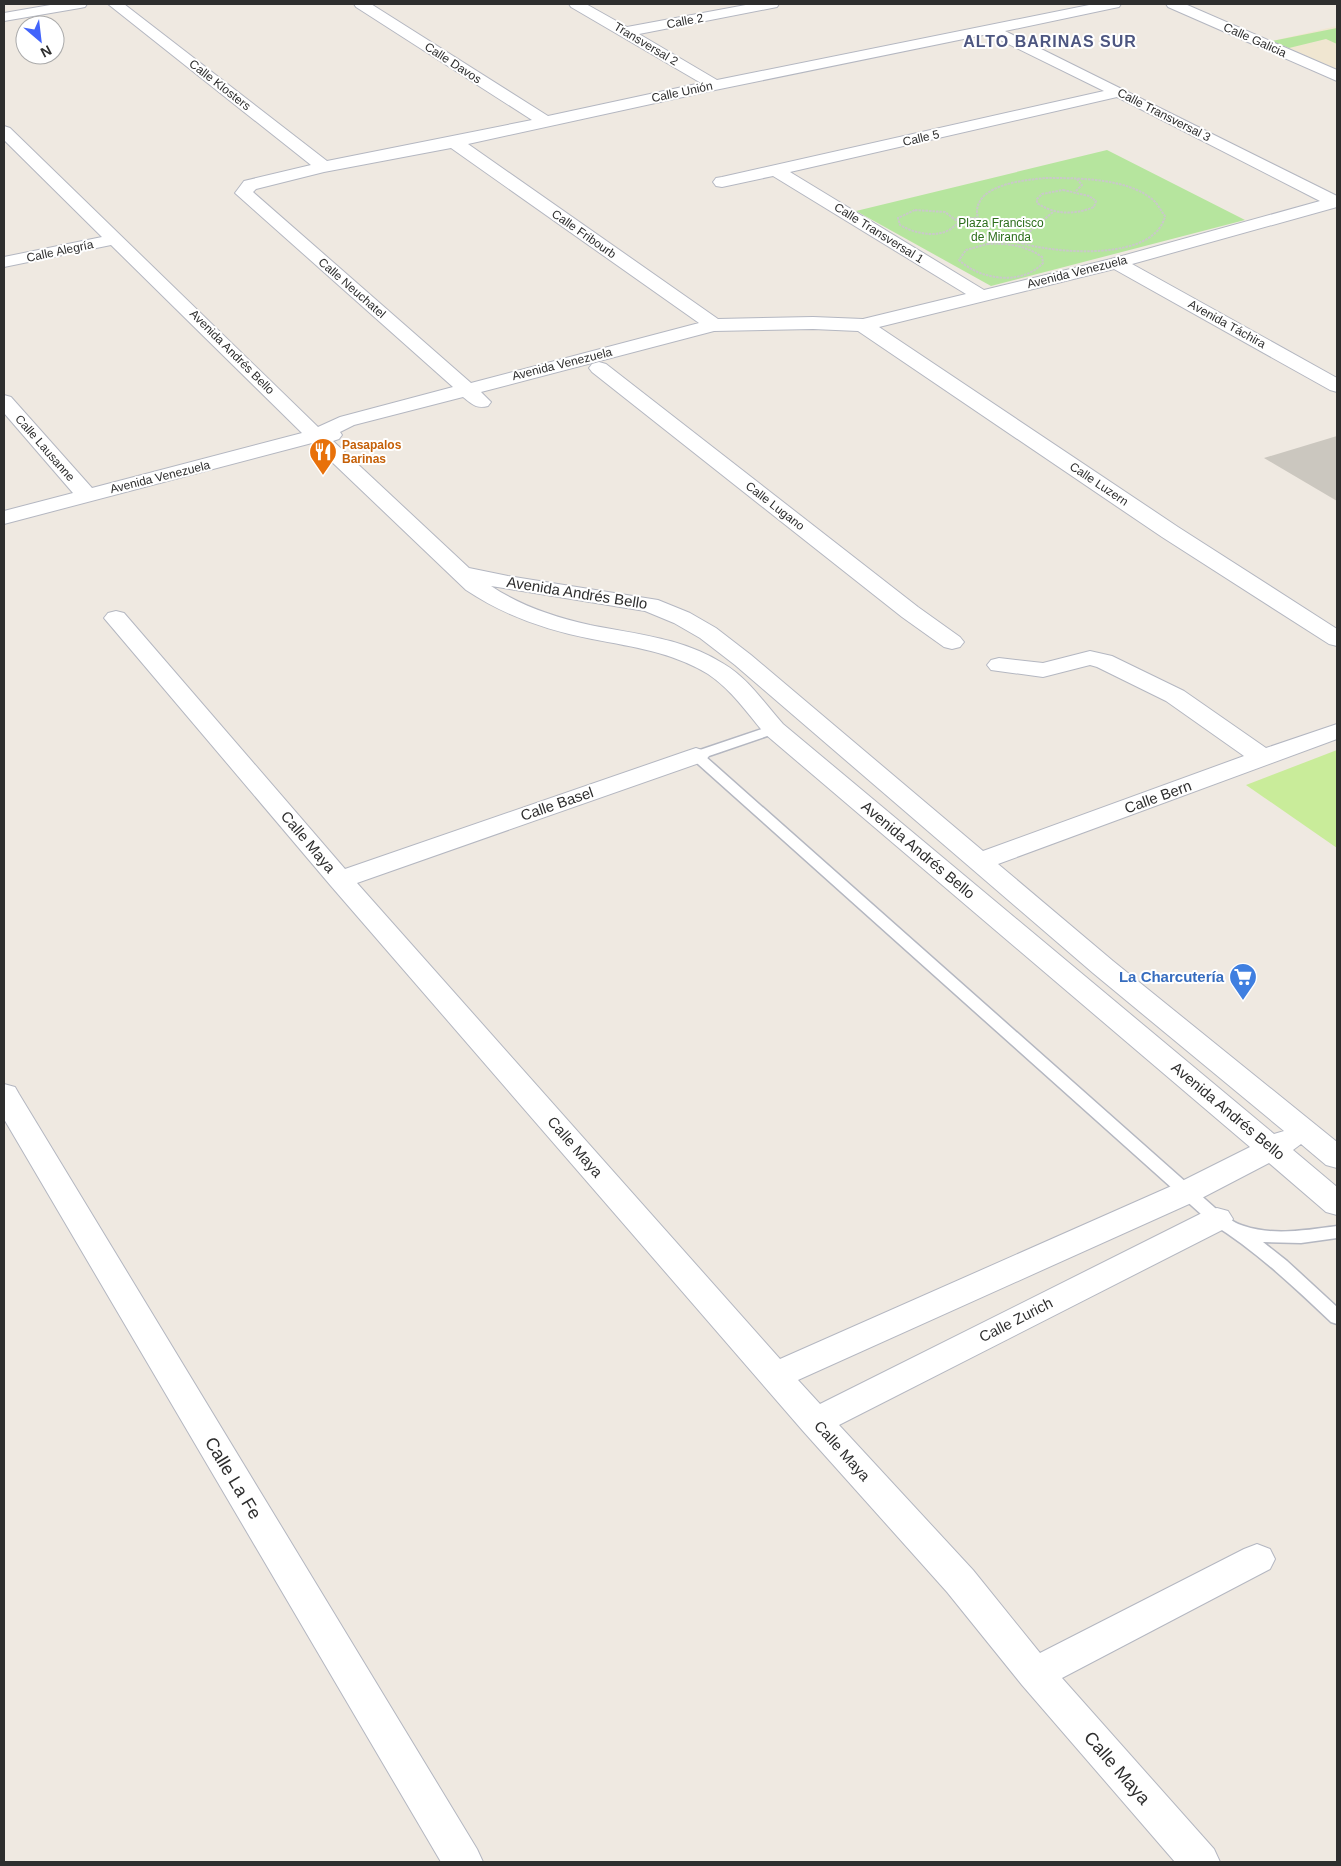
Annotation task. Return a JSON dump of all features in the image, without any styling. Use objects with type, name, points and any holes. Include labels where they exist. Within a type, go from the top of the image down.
[{"type":"street","points":[[4,12],[56,4]]},
{"type":"street","points":[[4,17],[80,4]]},
{"type":"street","name":"Calle Klosters","points":[[115,4],[324,167]]},
{"type":"street","name":"Calle Davos","points":[[361,4],[546,122]]},
{"type":"street","name":"Transversal 2","points":[[576,4],[715,85]]},
{"type":"street","name":"Calle 2","points":[[627,32],[772,4]]},
{"type":"street","name":"Calle Unión","points":[[250,185],[324,167],[454,142],[715,85],[1114,4]]},
{"type":"street","name":"Calle Galicia","points":[[1173,4],[1337,76]]},
{"type":"street","name":"Calle Transversal 3","points":[[992,30],[1336,202]]},
{"type":"street","name":"Calle 5","points":[[722,182],[1119,92]]},
{"type":"street","name":"Avenida Andrés Bello","points":[[4,131],[316,436],[461,573],[488,596],[544,622],[666,646],[685,652],[715,669],[740,689],[774,729],[1337,1204]]},
{"type":"street","name":"Calle Fribourb","points":[[454,142],[714,325]]},
{"type":"street","name":"Calle Transversal 1","points":[[777,170],[980,296]]},
{"type":"street","name":"Calle Neuchatel","points":[[250,185],[244,193],[473,395]]},
{"type":"street","name":"Avenida Venezuela","points":[[4,518],[316,436],[359,434],[473,395],[714,325],[863,324],[1116,263],[1336,202]]},
{"type":"street","name":"Calle Alegría","points":[[4,248],[110,233]]},
{"type":"street","name":"Calle Alegría","points":[[4,262],[110,233]]},
{"type":"street","name":"Avenida Táchira","points":[[1116,263],[1336,384]]},
{"type":"street","name":"Avenida Venezuela","points":[[473,395],[599,368],[706,340],[751,335],[813,323]]},
{"type":"street","name":"Calle Luzern","points":[[863,324],[1170,532],[1337,639]]},
{"type":"street","name":"Calle Lugano","points":[[599,368],[910,612],[952,642]]},
{"type":"street","name":"Calle Lausanne","points":[[4,400],[87,496]]},
{"type":"street","name":"Avenida Andrés Bello","points":[[461,573],[545,589],[650,605],[682,618],[708,633],[743,660],[1102,967],[1337,1158]]},
{"type":"street","points":[[512,608],[523,596],[545,589]]},
{"type":"street","points":[[544,622],[567,618],[579,612],[583,605],[578,594]]},
{"type":"street","name":"Calle Maya","points":[[116,618],[340,880],[776,1375],[815,1422],[960,1581],[1035,1674],[1200,1862]]},
{"type":"street","points":[[999,665],[1043,670],[1090,658],[1104,661],[1175,696],[1263,758]]},
{"type":"street","name":"Calle Bern","points":[[978,862],[1337,731]]},
{"type":"street","name":"Calle Basel","points":[[340,880],[696,756]]},
{"type":"street","name":"Calle La Fe","points":[[6,1102],[463,1862]]},
{"type":"street","points":[[776,1375],[1187,1192],[1273,1149],[1303,1130]]},
{"type":"street","name":"Calle Zurich","points":[[815,1422],[1228,1225]]},
{"type":"street","points":[[1035,1674],[1257,1559]]},
{"type":"lane","name":"Calle Basel","points":[[696,756],[774,729]]},
{"type":"lane","points":[[696,756],[1187,1192],[1281,1265],[1337,1317]]},
{"type":"lane","points":[[1228,1225],[1278,1238],[1308,1237],[1337,1232]]},
{"type":"path","points":[[1046,178],[1076,178],[1117,185],[1153,200],[1165,216],[1162,227],[1147,240],[1116,249],[1096,251],[1057,250],[1008,240],[986,228],[977,218],[975,207],[980,198],[994,189],[1024,181],[1046,178]]},
{"type":"path","points":[[1076,178],[1082,185],[1076,192]]},
{"type":"path","points":[[1076,192],[1089,196],[1096,201],[1094,207],[1084,212],[1053,212],[1037,203],[1037,199],[1042,194],[1076,192]]},
{"type":"path","points":[[956,219],[958,222],[956,227],[944,232],[934,233],[914,232],[903,227],[898,221],[898,218],[907,212],[927,210],[947,213],[956,219],[977,218]]},
{"type":"path","points":[[1014,245],[1026,248],[1042,257],[1043,263],[1040,268],[1022,276],[995,277],[971,271],[963,266],[960,260],[961,255],[966,250],[975,246],[1014,245],[1053,212]]},
{"type":"shaded area","points":[[1337,26],[1337,69],[1272,41]]},
{"type":"green space","points":[[1337,28],[1337,44],[1326,39],[1289,48],[1272,41]]},
{"type":"green space","name":"Plaza Francisco de Miranda","points":[[1107,150],[1245,220],[991,286],[856,211]]},
{"type":"green space","points":[[1337,750],[1337,848],[1246,785]]},
{"type":"building","points":[[1337,436],[1337,501],[1264,458]]},
{"type":"place","name":"Pasapalos Barinas","points":[[323,476]]},
{"type":"place","name":"La Charcutería","points":[[1243,1001]]},
{"type":"district","name":"ALTO BARINAS SUR","points":[[1050,41]]}]
